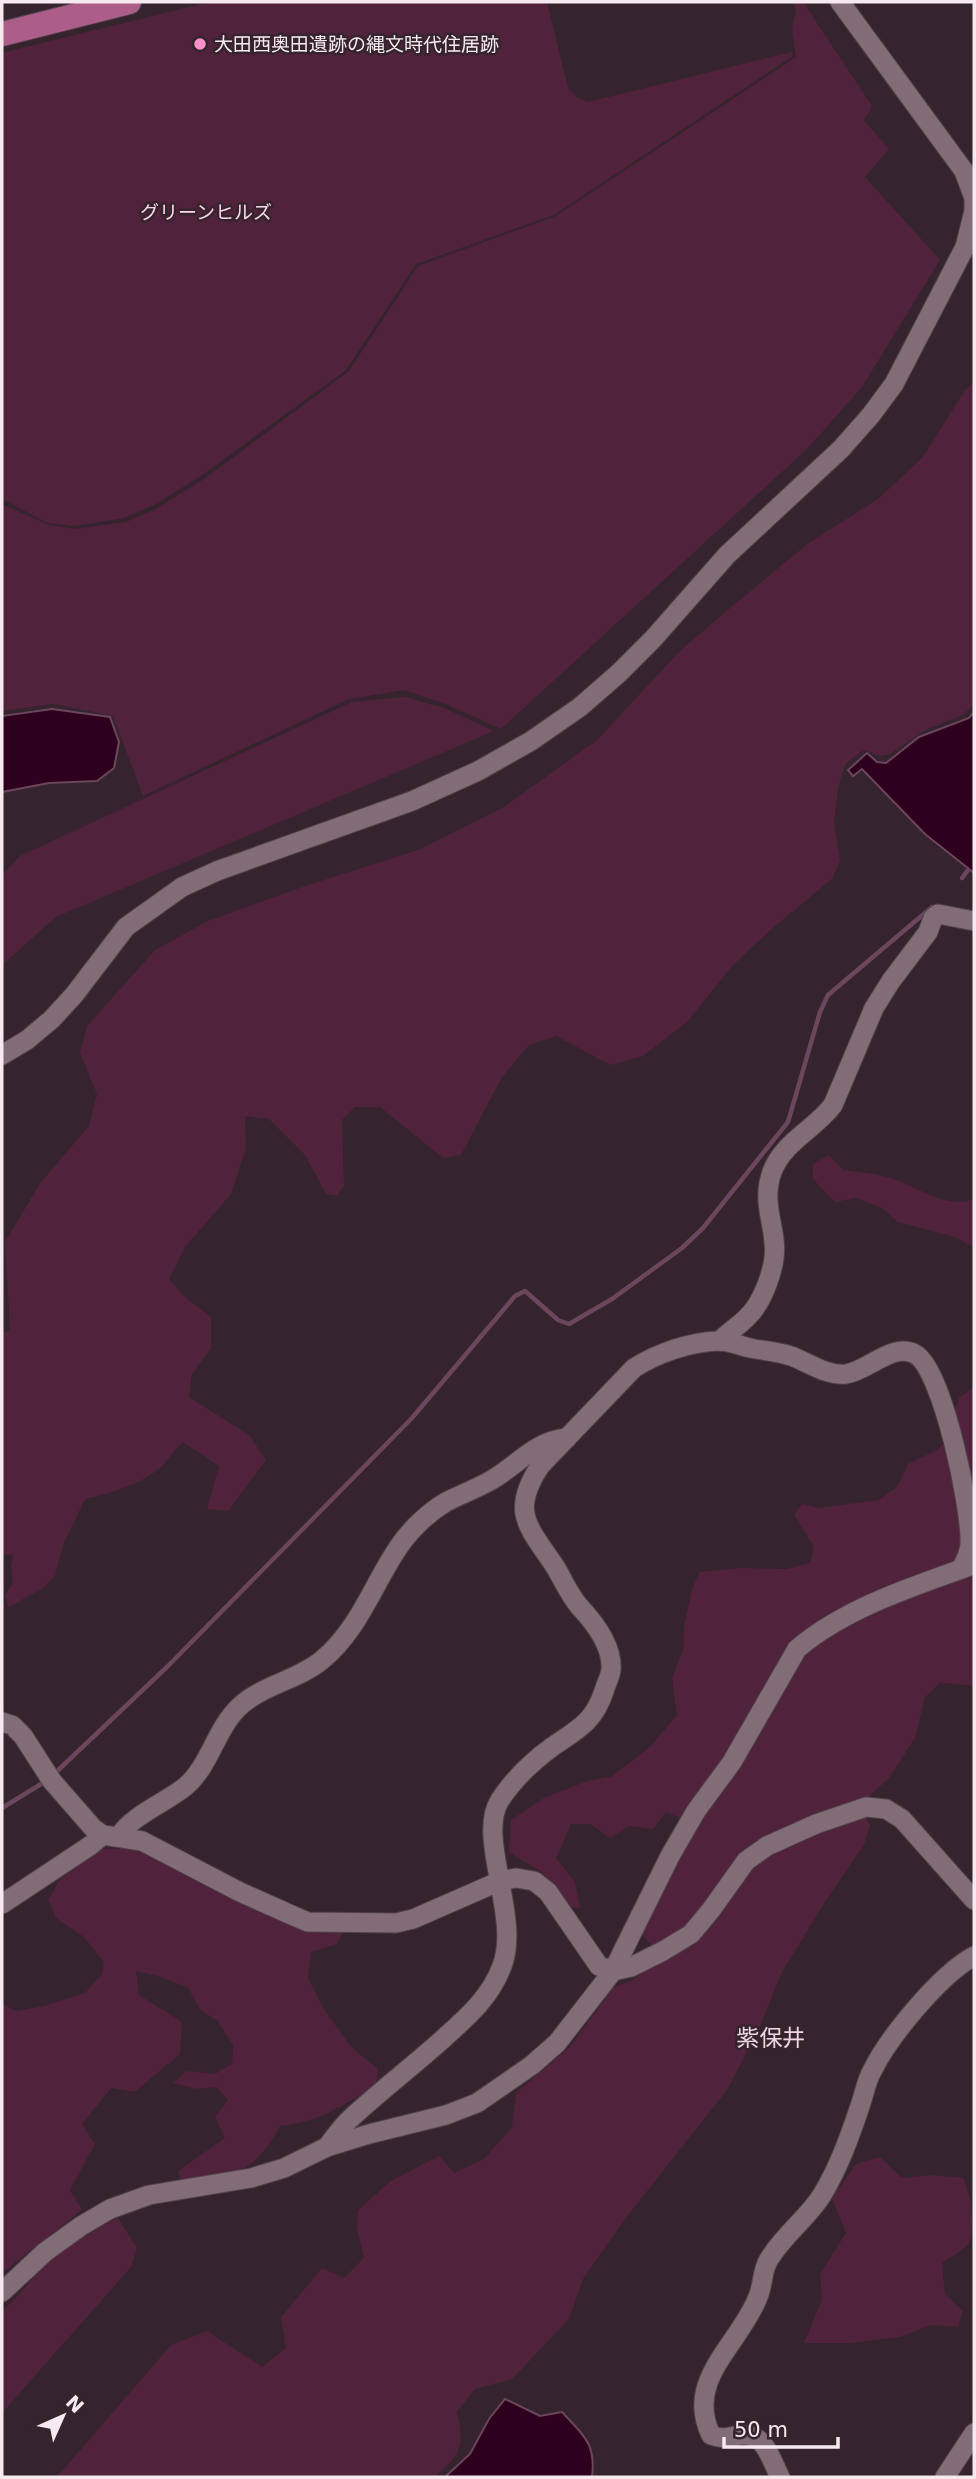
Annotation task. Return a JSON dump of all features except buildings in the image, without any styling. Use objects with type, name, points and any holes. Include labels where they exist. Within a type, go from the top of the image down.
[{"type":"main road","points":[[2,34],[129,2]]},
{"type":"street","points":[[2,1055],[27,1040],[52,1019],[75,995],[126,928],[182,887],[217,871],[412,801],[478,771],[531,741],[580,707],[653,639],[727,555],[841,450],[871,415],[894,384],[965,247],[974,211],[974,198],[964,172],[840,2]]},
{"type":"street","points":[[720,1341],[745,1322],[757,1306],[764,1289],[774,1257],[768,1194],[772,1173],[780,1157],[793,1142],[825,1116],[833,1105],[874,1008],[928,932],[933,918],[939,914],[974,921]]},
{"type":"street","points":[[2,2292],[46,2252],[110,2208],[149,2195],[251,2178],[284,2168],[327,2147],[446,2115],[477,2103],[532,2065],[557,2043],[613,1971],[670,1856],[696,1811],[732,1762],[797,1649],[821,1631],[880,1601],[970,1570],[967,1502],[960,1462],[936,1389],[925,1364],[917,1355],[900,1351],[859,1371],[845,1374],[827,1373],[776,1351],[720,1341],[670,1350],[634,1368],[540,1466],[528,1484],[525,1505],[527,1525],[570,1594],[598,1628],[611,1670],[594,1716],[578,1731],[542,1756],[518,1778],[499,1801],[493,1818],[508,1928],[508,1947],[492,1990],[478,2007],[349,2120],[327,2147]]},
{"type":"street","points":[[2,1904],[91,1845],[123,1830],[188,1784],[197,1774],[227,1720],[242,1704],[303,1672],[333,1649],[366,1604],[400,1545],[429,1514],[444,1503],[487,1483],[543,1443],[567,1438]]},
{"type":"street","points":[[2,1722],[12,1725],[23,1736],[48,1777],[93,1828],[111,1836],[142,1841],[240,1892],[308,1922],[396,1923],[413,1919],[500,1881],[516,1878],[534,1881],[548,1892],[599,1966],[613,1971],[631,1967],[691,1934],[746,1861],[767,1846],[816,1824],[866,1807],[886,1808],[902,1819],[974,1900]]},
{"type":"street","points":[[780,2477],[766,2448],[756,2437],[745,2435],[722,2439],[711,2435],[704,2422],[702,2402],[708,2381],[758,2298],[767,2262],[823,2193],[843,2152],[872,2071],[940,1980],[974,1956]]},
{"type":"street","points":[[945,2477],[974,2433]]},
{"type":"green space","name":"グリーンヒルズ","points":[[209,2],[547,2],[568,88],[578,98],[588,102],[792,52],[793,56],[554,215],[416,264],[346,370],[201,476],[154,505],[124,518],[74,526],[48,523],[2,499],[2,53]]},
{"type":"green space","points":[[792,2],[803,2],[872,106],[864,120],[889,149],[865,177],[940,260],[862,387],[807,449],[501,729],[446,704],[404,690],[349,699],[143,796],[113,716],[53,704],[2,711],[2,504],[49,525],[75,529],[126,522],[156,509],[204,479],[349,371],[418,266],[556,216],[796,57],[792,29],[796,10]]},
{"type":"green space","points":[[974,382],[974,704],[963,715],[927,729],[890,754],[880,756],[864,750],[846,763],[838,787],[834,823],[840,861],[832,879],[733,965],[687,1022],[643,1056],[611,1065],[556,1036],[529,1045],[502,1077],[461,1155],[443,1158],[380,1107],[355,1107],[342,1120],[344,1185],[337,1196],[326,1194],[305,1155],[269,1119],[245,1116],[246,1148],[231,1194],[185,1247],[169,1279],[185,1297],[211,1317],[211,1348],[192,1374],[189,1397],[249,1435],[266,1460],[228,1511],[207,1509],[219,1466],[183,1442],[164,1465],[144,1479],[85,1499],[63,1545],[55,1576],[43,1588],[9,1607],[5,1595],[13,1583],[13,1555],[5,1554],[2,1557],[2,1333],[10,1330],[5,1242],[41,1182],[89,1126],[97,1094],[80,1053],[87,1026],[155,950],[208,921],[302,887],[418,850],[504,807],[597,740],[680,651],[810,542],[878,499],[923,457],[965,390]]},
{"type":"green space","points":[[405,697],[444,708],[494,731],[56,917],[2,965],[2,875],[20,856],[352,702]]},
{"type":"green space","points":[[829,1155],[843,1170],[897,1180],[940,1199],[963,1202],[974,1199],[974,1247],[955,1237],[898,1222],[882,1208],[856,1198],[835,1202],[813,1179],[813,1164]]},
{"type":"green space","points":[[974,1387],[974,1687],[940,1683],[925,1697],[915,1738],[889,1778],[866,1799],[862,1810],[870,1825],[864,1845],[782,1972],[760,2026],[727,2090],[625,2219],[583,2279],[569,2319],[512,2379],[475,2389],[457,2412],[461,2433],[459,2449],[451,2462],[435,2477],[55,2477],[171,2345],[207,2331],[262,2367],[286,2348],[281,2317],[322,2268],[344,2278],[364,2258],[357,2228],[358,2210],[391,2181],[439,2156],[454,2173],[484,2159],[512,2127],[516,2093],[570,2047],[614,1987],[633,1980],[651,1966],[656,1949],[639,1932],[691,1823],[666,1812],[653,1829],[630,1826],[610,1838],[591,1824],[571,1824],[556,1858],[575,1882],[580,1908],[565,1906],[541,1872],[509,1852],[511,1820],[544,1798],[587,1781],[611,1777],[650,1747],[677,1715],[672,1678],[684,1647],[684,1627],[692,1589],[700,1572],[740,1568],[787,1569],[810,1563],[814,1547],[794,1515],[802,1504],[818,1508],[879,1500],[897,1487],[908,1464],[937,1450],[953,1435],[952,1420],[959,1398]]},
{"type":"green space","points":[[135,1848],[212,1889],[267,1913],[344,1930],[337,1944],[311,1952],[308,1978],[323,2008],[351,2047],[378,2069],[376,2085],[319,2117],[280,2126],[261,2154],[240,2170],[215,2178],[182,2182],[178,2171],[225,2138],[215,2117],[228,2100],[216,2087],[197,2089],[173,2083],[187,2071],[215,2074],[232,2064],[233,2045],[217,2020],[201,2011],[188,1988],[136,1971],[139,1995],[182,2022],[180,2054],[135,2092],[111,2088],[82,2124],[95,2144],[70,2190],[82,2210],[2,2273],[2,2004],[16,2011],[44,2006],[85,1993],[102,1974],[104,1962],[84,1937],[56,1918],[48,1900],[60,1879],[101,1849]]},
{"type":"green space","points":[[880,2157],[902,2178],[932,2175],[963,2178],[972,2210],[971,2235],[966,2246],[942,2263],[945,2294],[963,2311],[958,2327],[931,2325],[900,2337],[850,2343],[804,2343],[822,2300],[820,2274],[846,2233],[832,2198],[856,2164]]},
{"type":"green space","points":[[118,2218],[137,2248],[131,2267],[2,2413],[2,2310],[58,2251],[91,2229]]},
{"type":"shaded area","points":[[52,709],[110,717],[119,742],[114,768],[97,781],[49,783],[2,792],[2,716]]},
{"type":"shaded area","points":[[974,712],[974,873],[925,834],[862,769],[853,776],[848,770],[867,753],[877,762],[886,763],[919,737],[969,718]]},
{"type":"shaded area","points":[[505,2399],[540,2416],[562,2412],[587,2441],[592,2456],[592,2477],[445,2477],[470,2454],[489,2419]]},
{"type":"waterway","points":[[962,878],[968,870]]},
{"type":"waterway","points":[[53,1775],[168,1666],[412,1418],[515,1296],[525,1291],[558,1320],[569,1324],[612,1299],[682,1248],[703,1228],[788,1122],[820,1012],[828,995],[932,907]]},
{"type":"waterway","points":[[2,1808],[46,1781]]},
{"type":"place","name":"大田西奥田遺跡の縄文時代住居跡","points":[[200,44]]},
{"type":"district","name":"紫保井","points":[[771,2038]]}]
